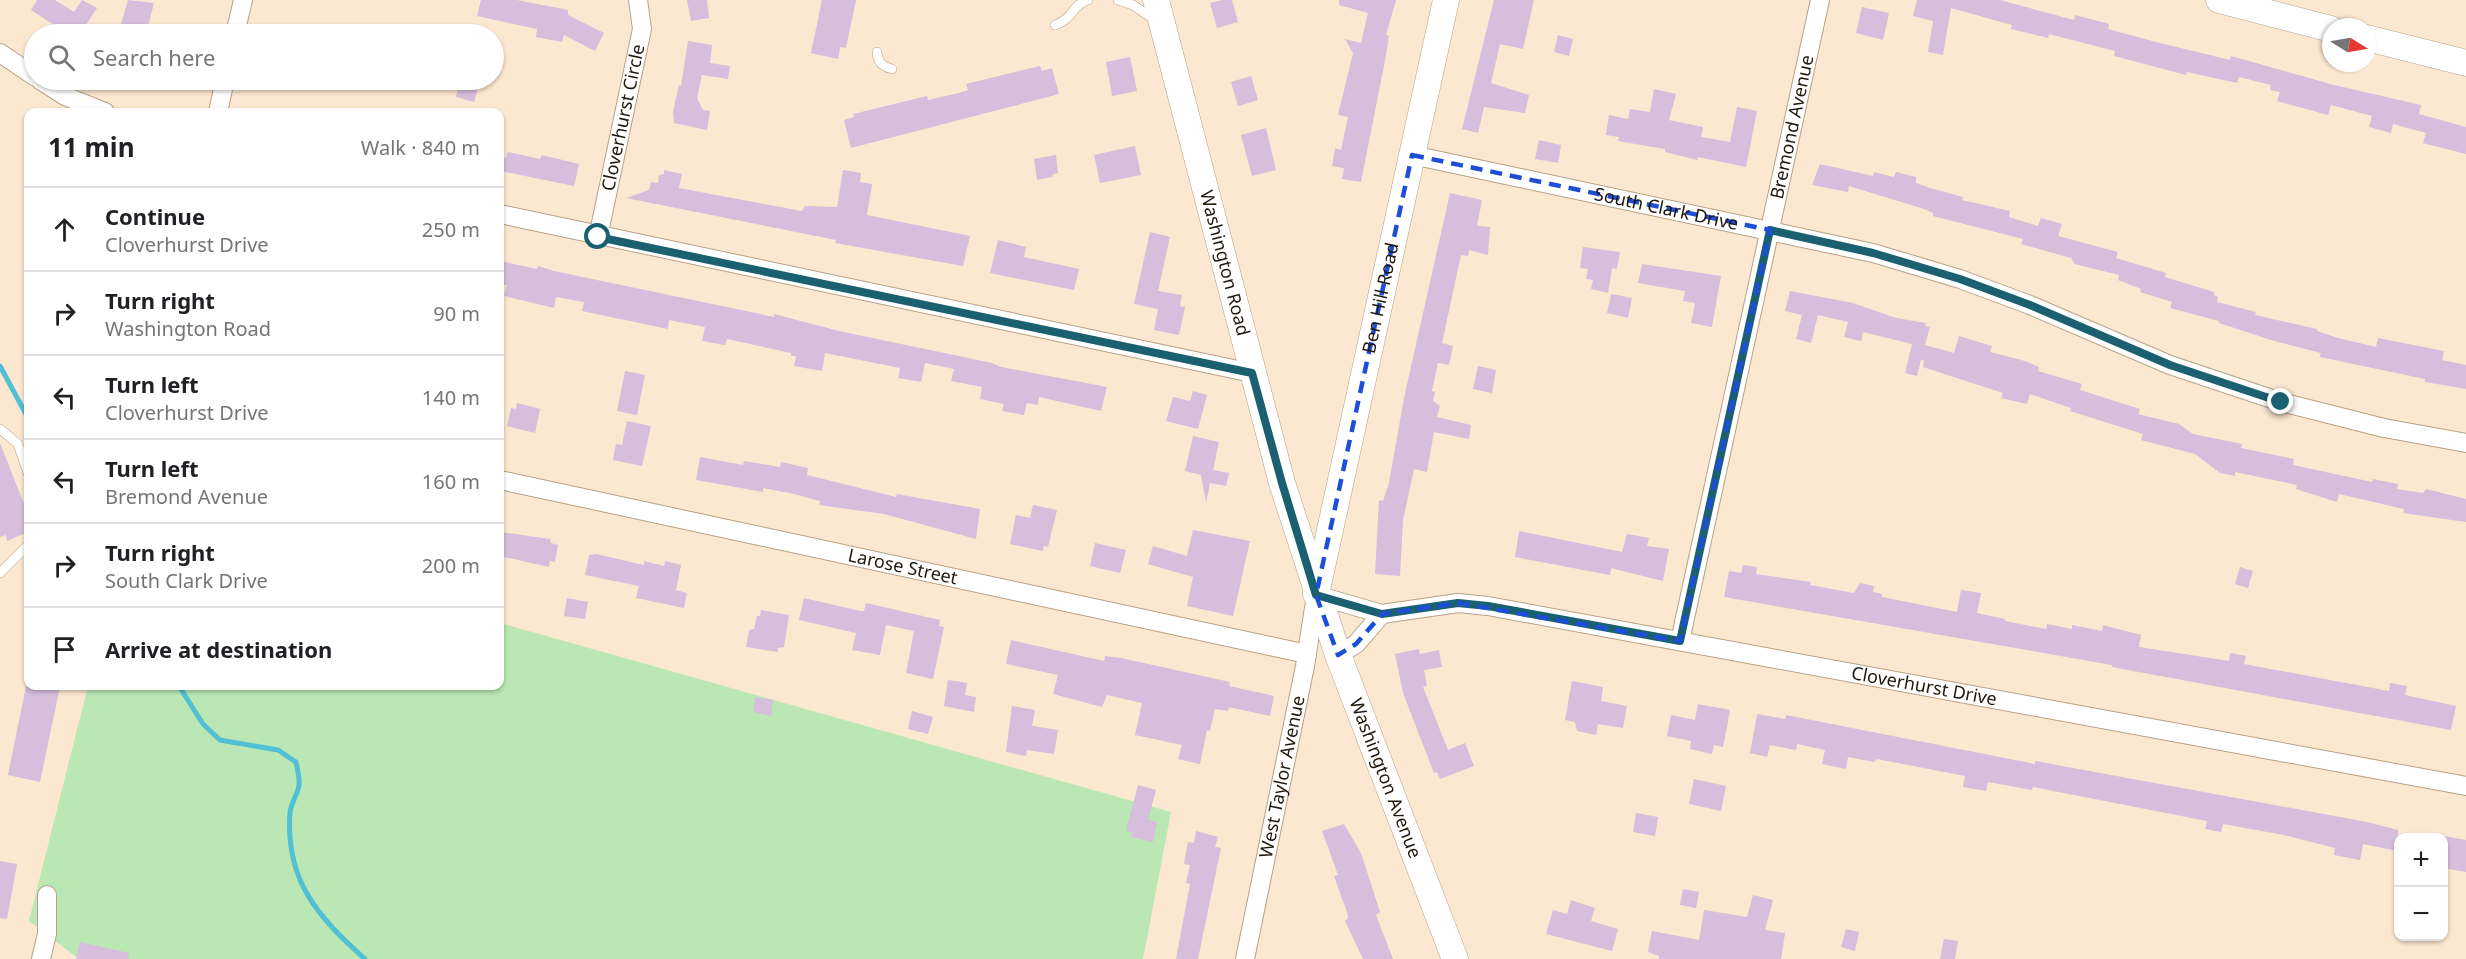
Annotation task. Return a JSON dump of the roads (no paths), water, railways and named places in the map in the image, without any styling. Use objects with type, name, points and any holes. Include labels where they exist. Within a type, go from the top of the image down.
[{"type":"street","points":[[237,24],[243,0]]},
{"type":"street","name":"Cloverhurst Circle","points":[[598,237],[642,29],[638,0]]},
{"type":"street","name":"Washington Road","points":[[1156,0],[1252,373],[1316,595]]},
{"type":"street","name":"Ben Hill Road","points":[[1316,595],[1446,0]]},
{"type":"street","name":"Bremond Avenue","points":[[1680,641],[1820,0]]},
{"type":"street","points":[[2219,0],[2322,27]]},
{"type":"street","points":[[2376,40],[2466,63]]},
{"type":"street","points":[[0,53],[24,69]]},
{"type":"street","points":[[56,90],[95,108]]},
{"type":"street","points":[[219,108],[223,90]]},
{"type":"street","name":"South Clark Drive","points":[[1412,155],[1873,253],[1960,279],[2030,305],[2170,365],[2281,402],[2384,428],[2466,443]]},
{"type":"street","points":[[504,215],[598,237],[1252,373]]},
{"type":"street","name":"Larose Street","points":[[504,481],[1307,654]]},
{"type":"street","name":"Cloverhurst Drive","points":[[1316,595],[1382,614],[1458,603],[1488,606],[2466,786]]},
{"type":"street","name":"West Taylor Avenue","points":[[1245,959],[1307,654],[1316,595]]},
{"type":"street","name":"Washington Avenue","points":[[1316,595],[1459,957]]},
{"type":"street","points":[[1338,655],[1356,644],[1382,614]]},
{"type":"street","points":[[41,959],[46,934],[47,895]]},
{"type":"lane","points":[[1118,0],[1148,14],[1160,26],[1167,41]]},
{"type":"lane","points":[[1055,25],[1066,22],[1083,1]]},
{"type":"lane","points":[[877,52],[878,61],[883,66],[892,69]]},
{"type":"lane","points":[[0,429],[18,444],[24,461]]},
{"type":"lane","points":[[0,573],[24,549]]},
{"type":"waterway","points":[[0,366],[24,411]]},
{"type":"waterway","points":[[182,690],[203,724],[220,740],[278,750],[296,762],[299,785],[290,812],[290,836],[299,877],[319,912],[365,959]]}]
